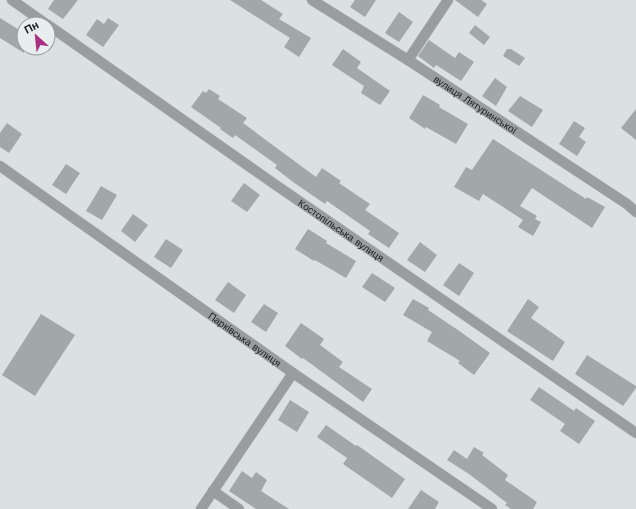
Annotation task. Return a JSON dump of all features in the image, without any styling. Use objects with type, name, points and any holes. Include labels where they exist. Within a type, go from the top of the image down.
[{"type":"street","name":"Костопільська вулиця","points":[[12,0],[34,16]]},
{"type":"street","name":"вулиця Лятуринської","points":[[312,0],[408,60],[627,204],[636,212]]},
{"type":"street","points":[[408,60],[448,0]]},
{"type":"street","name":"Костопільська вулиця","points":[[56,31],[270,181],[636,433]]},
{"type":"street","name":"Парківська вулиця","points":[[0,166],[293,373],[492,509]]},
{"type":"street","points":[[201,509],[293,373]]},
{"type":"street","points":[[213,491],[239,509]]},
{"type":"building","points":[[54,0],[78,0],[63,19],[48,9]]},
{"type":"building","points":[[230,0],[261,0],[283,14],[279,19],[311,38],[299,57],[284,47],[290,38]]},
{"type":"building","points":[[355,0],[376,0],[365,17],[350,7]]},
{"type":"building","points":[[455,0],[481,0],[487,4],[478,17]]},
{"type":"building","points":[[399,12],[413,22],[399,42],[385,33]]},
{"type":"building","points":[[0,18],[16,28],[16,48],[0,38]]},
{"type":"building","points":[[108,18],[119,25],[103,47],[86,35],[97,19],[104,24]]},
{"type":"building","points":[[475,25],[490,37],[484,45],[469,33]]},
{"type":"building","points":[[429,40],[455,58],[459,52],[474,62],[461,81],[436,65],[434,68],[418,56]]},
{"type":"building","points":[[343,49],[361,62],[357,68],[390,91],[380,105],[361,93],[364,86],[332,65]]},
{"type":"building","points":[[507,49],[511,49],[525,58],[519,66],[503,56]]},
{"type":"building","points":[[495,78],[507,87],[496,106],[482,96]]},
{"type":"building","points":[[209,89],[220,96],[218,99],[247,118],[243,123],[316,177],[322,168],[341,181],[339,183],[370,204],[365,210],[399,233],[389,248],[368,234],[370,231],[327,201],[325,204],[293,182],[275,168],[277,165],[235,135],[233,138],[191,107],[203,91],[206,93]]},
{"type":"building","points":[[423,95],[440,105],[439,107],[468,124],[456,144],[426,127],[425,129],[409,118]]},
{"type":"building","points":[[520,96],[543,110],[532,127],[508,111]]},
{"type":"building","points":[[636,109],[636,140],[621,128]]},
{"type":"building","points":[[574,121],[585,128],[579,137],[586,142],[577,156],[559,144]]},
{"type":"building","points":[[7,123],[22,134],[9,153],[0,147],[0,133]]},
{"type":"building","points":[[493,139],[586,199],[587,197],[605,207],[592,228],[532,188],[520,206],[537,216],[535,219],[541,222],[533,236],[518,227],[523,220],[483,194],[479,201],[454,187],[466,167],[472,170]]},
{"type":"building","points":[[66,164],[80,173],[66,194],[52,185]]},
{"type":"building","points":[[244,183],[260,195],[247,212],[231,201]]},
{"type":"building","points":[[101,186],[117,195],[102,220],[86,211]]},
{"type":"building","points":[[133,214],[148,225],[135,242],[121,231]]},
{"type":"building","points":[[308,229],[327,241],[326,243],[356,261],[346,278],[295,249]]},
{"type":"building","points":[[166,239],[183,250],[171,268],[154,257]]},
{"type":"building","points":[[420,242],[437,255],[425,272],[407,260]]},
{"type":"building","points":[[459,263],[474,273],[459,296],[443,285]]},
{"type":"building","points":[[372,273],[395,288],[385,302],[362,287]]},
{"type":"building","points":[[228,282],[246,295],[234,313],[215,300]]},
{"type":"building","points":[[413,299],[429,308],[428,310],[490,353],[474,375],[458,363],[460,361],[427,341],[432,332],[403,315]]},
{"type":"building","points":[[528,299],[539,307],[531,318],[565,342],[553,361],[507,331]]},
{"type":"building","points":[[264,304],[278,313],[266,332],[251,322]]},
{"type":"building","points":[[41,314],[75,335],[35,396],[2,375]]},
{"type":"building","points":[[301,323],[324,339],[320,345],[343,362],[339,367],[372,389],[363,402],[285,346]]},
{"type":"building","points":[[587,355],[636,386],[623,406],[575,374]]},
{"type":"building","points":[[539,387],[574,411],[576,408],[595,421],[579,444],[560,431],[565,424],[530,400]]},
{"type":"building","points":[[290,400],[309,412],[297,432],[278,420]]},
{"type":"building","points":[[326,425],[405,479],[392,498],[343,464],[347,458],[317,437]]},
{"type":"building","points":[[474,447],[484,453],[482,455],[508,475],[505,480],[537,502],[533,509],[511,509],[505,505],[507,503],[469,474],[447,460],[454,450],[467,459]]},
{"type":"building","points":[[242,471],[252,478],[256,472],[267,480],[261,491],[289,509],[256,509],[229,491]]},
{"type":"building","points":[[421,490],[439,502],[435,509],[408,509]]}]
